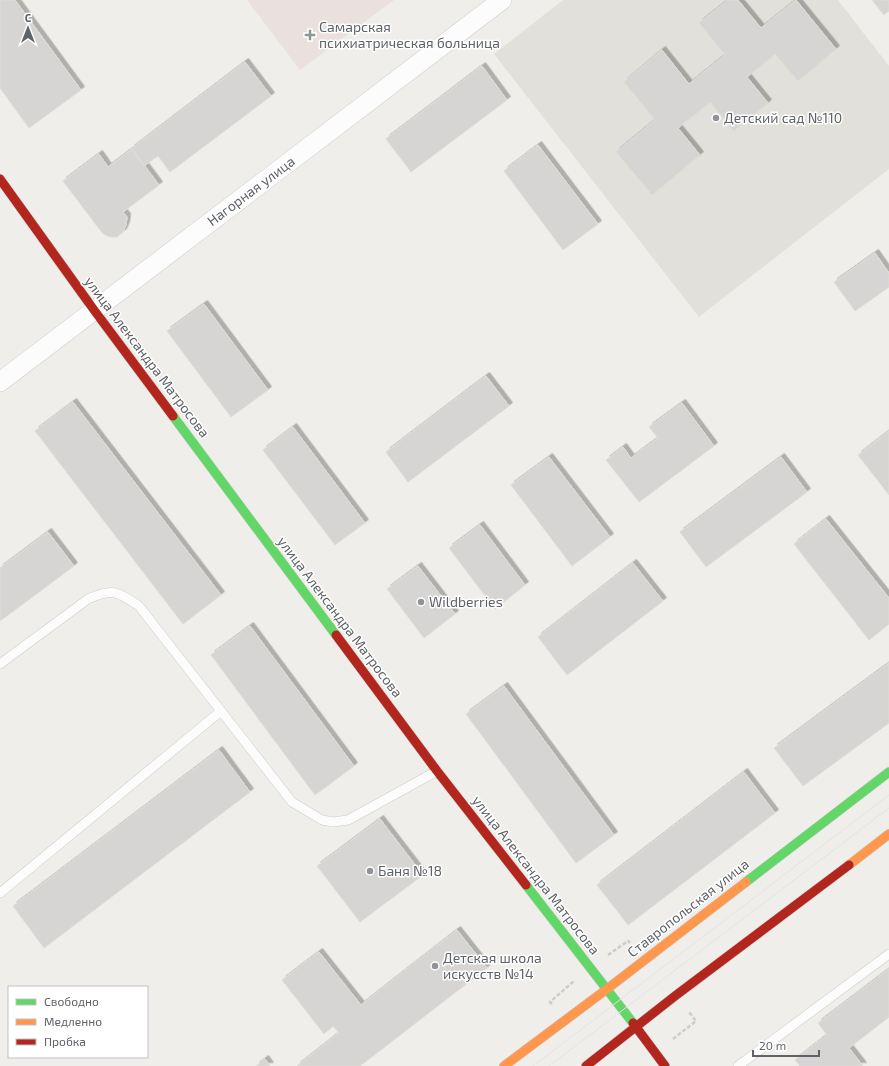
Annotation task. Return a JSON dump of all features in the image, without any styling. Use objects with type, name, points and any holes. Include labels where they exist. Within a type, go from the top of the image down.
[{"type":"street","name":"Нагорная улица","points":[[0,382],[502,0]]},
{"type":"street","name":"улица Александра Матросова","points":[[0,179],[94,310],[437,771],[665,1066]]},
{"type":"street","name":"Ставропольская улица","points":[[504,1066],[607,989],[889,772]]},
{"type":"street","points":[[586,1066],[889,834]]},
{"type":"lane","points":[[0,664],[88,599],[101,593],[111,592],[122,594],[139,606],[292,802],[322,820],[333,822],[348,820],[437,771]]},
{"type":"lane","points":[[0,893],[221,711]]},
{"type":"lane","points":[[738,1066],[889,954]]},
{"type":"shaded area","name":"Самарская психиатрическая больница","points":[[247,0],[394,0],[300,70]]},
{"type":"shaded area","name":"Детский сад №110","points":[[563,0],[838,0],[889,66],[889,169],[699,317],[494,54]]},
{"type":"building","points":[[0,0],[15,0],[81,90],[29,128],[0,88]]},
{"type":"building","points":[[728,0],[738,0],[761,28],[796,0],[836,49],[798,81],[775,54],[747,77],[768,103],[734,131],[710,102],[678,128],[700,155],[652,195],[616,152],[655,120],[624,82],[662,50],[689,84],[725,55],[699,23]]},
{"type":"building","points":[[872,0],[889,0],[889,11],[884,15]]},
{"type":"building","points":[[245,62],[271,96],[170,172],[158,156],[144,166],[131,149]]},
{"type":"building","points":[[482,66],[507,100],[411,172],[386,139]]},
{"type":"building","points":[[538,145],[598,224],[563,250],[504,171]]},
{"type":"building","points":[[132,149],[159,185],[123,212],[127,217],[123,232],[117,237],[110,237],[103,234],[63,181],[99,154],[108,167]]},
{"type":"building","points":[[875,253],[889,273],[889,287],[855,311],[834,282]]},
{"type":"building","points":[[204,304],[268,390],[231,417],[167,331]]},
{"type":"building","points":[[486,376],[509,406],[408,482],[386,452]]},
{"type":"building","points":[[73,402],[221,595],[183,624],[35,431]]},
{"type":"building","points":[[682,403],[714,446],[639,502],[606,460],[623,447],[631,458],[658,438],[649,427]]},
{"type":"building","points":[[293,427],[365,523],[335,545],[263,450]]},
{"type":"building","points":[[889,431],[889,495],[858,455]]},
{"type":"building","points":[[549,457],[610,537],[572,566],[511,485]]},
{"type":"building","points":[[781,457],[807,492],[706,567],[680,532]]},
{"type":"building","points":[[826,519],[889,598],[889,624],[869,640],[794,544]]},
{"type":"building","points":[[480,525],[525,585],[495,609],[449,548]]},
{"type":"building","points":[[48,532],[74,566],[0,621],[0,568]]},
{"type":"building","points":[[633,563],[663,601],[567,675],[538,637]]},
{"type":"building","name":"Wildberries","points":[[418,566],[455,614],[424,638],[387,589]]},
{"type":"building","points":[[250,626],[354,766],[315,795],[211,655]]},
{"type":"building","points":[[889,663],[889,723],[803,786],[774,748]]},
{"type":"building","points":[[504,686],[614,835],[576,863],[466,714]]},
{"type":"building","points":[[219,750],[250,792],[44,948],[13,906]]},
{"type":"building","points":[[744,772],[775,813],[628,925],[597,885]]},
{"type":"building","name":"Баня №18","points":[[380,819],[423,875],[360,922],[317,866]]},
{"type":"building","points":[[457,930],[487,968],[360,1066],[297,1066],[339,1033],[333,1026],[324,1034],[282,980],[319,952],[361,1005]]},
{"type":"building","points":[[889,969],[889,1017],[849,1048],[863,1066],[800,1066],[795,1060],[827,1035],[818,1023]]},
{"type":"building","points":[[265,1059],[270,1066],[256,1066]]},
{"type":"tram line","points":[[533,1066],[889,795]]},
{"type":"tram line","points":[[549,1066],[889,808]]},
{"type":"traffic: fast","points":[[173,416],[336,635]]},
{"type":"traffic: fast","points":[[746,882],[889,772]]},
{"type":"traffic: fast","points":[[526,885],[633,1023]]},
{"type":"traffic: slow","points":[[849,865],[889,834]]},
{"type":"traffic: slow","points":[[504,1066],[746,882]]},
{"type":"traffic: jam","points":[[0,179],[94,310],[173,416]]},
{"type":"traffic: jam","points":[[336,635],[437,771],[526,885]]},
{"type":"traffic: jam","points":[[586,1066],[675,996],[849,865]]},
{"type":"traffic: jam","points":[[633,1023],[665,1066]]},
{"type":"place","name":"Самарская психиатрическая больница","points":[[310,35]]},
{"type":"place","name":"Детский сад №110","points":[[716,118]]},
{"type":"place","name":"Wildberries","points":[[421,602]]},
{"type":"place","name":"Баня №18","points":[[370,871]]},
{"type":"place","name":"Детская школа искусств №14","points":[[435,966]]}]
